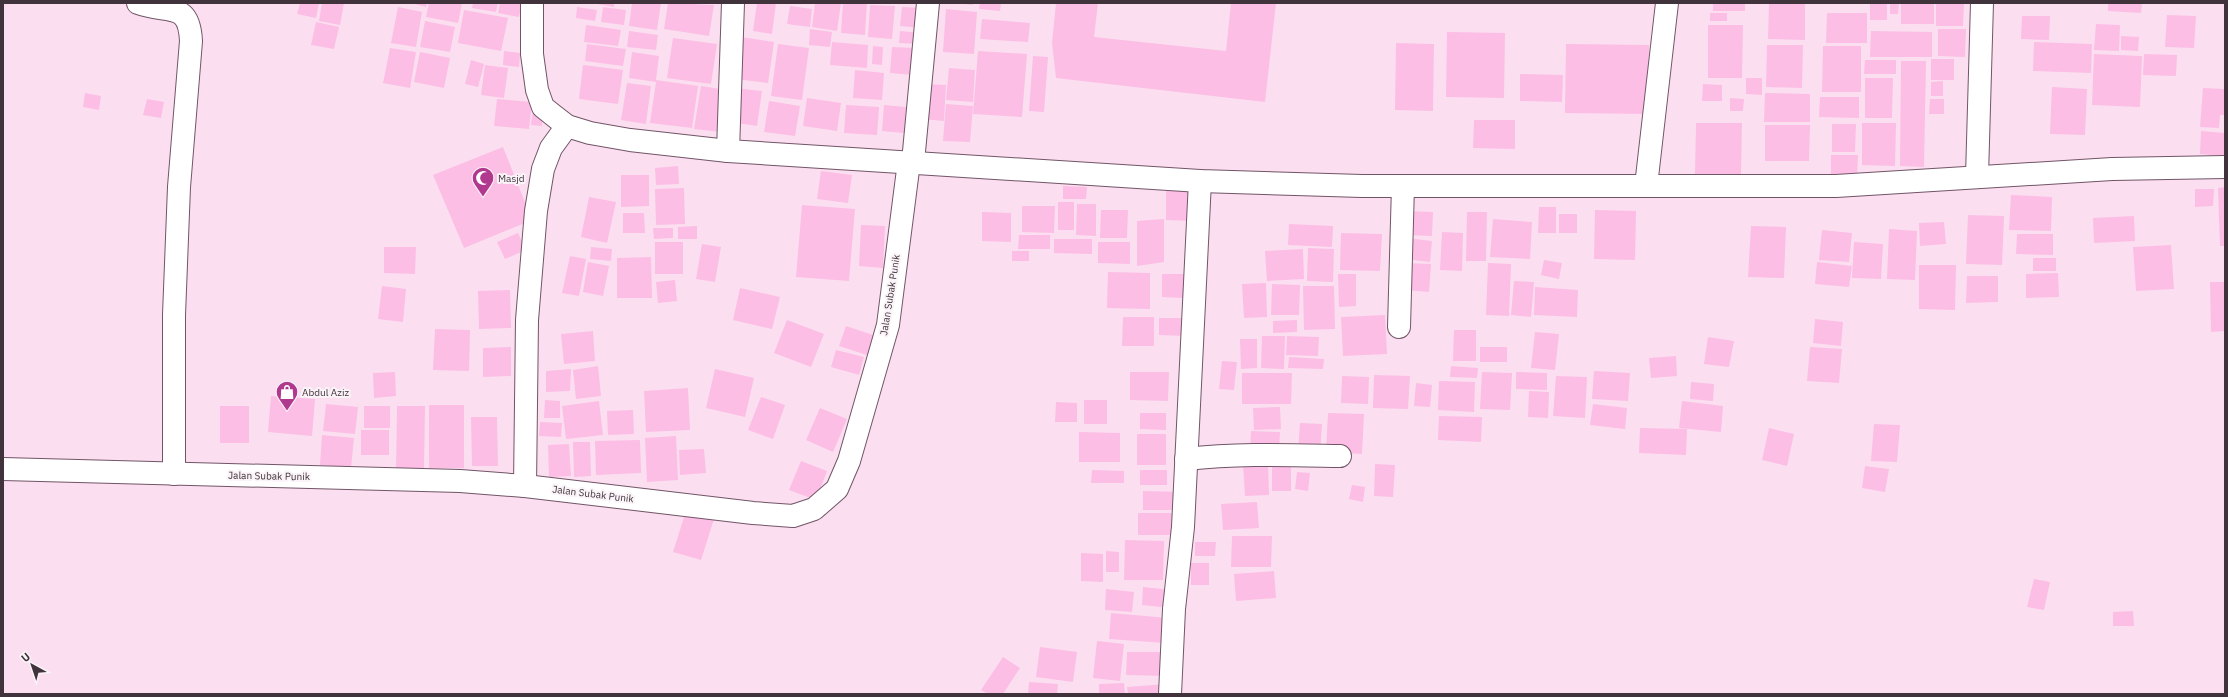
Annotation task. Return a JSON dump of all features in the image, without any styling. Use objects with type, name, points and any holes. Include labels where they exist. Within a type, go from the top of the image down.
[{"type":"street","points":[[138,3],[176,8],[183,12],[190,22],[191,41],[179,187],[174,315],[174,474]]},
{"type":"street","points":[[532,3],[532,54],[537,90],[543,107],[567,126],[590,133],[630,140],[728,151],[1200,181],[1403,186],[1836,186],[1977,176],[2112,169],[2225,167]]},
{"type":"street","points":[[728,151],[733,3]]},
{"type":"street","name":"Jalan Subak Punik","points":[[3,469],[452,481],[525,486],[702,508],[793,516],[814,510],[827,500],[836,489],[849,461],[888,325],[911,162],[928,3]]},
{"type":"street","points":[[1646,186],[1667,3]]},
{"type":"street","points":[[1977,176],[1982,3]]},
{"type":"street","points":[[525,486],[527,320],[536,211],[543,169],[551,148],[567,126]]},
{"type":"street","points":[[1170,694],[1174,609],[1183,527],[1200,181]]},
{"type":"street","points":[[1398,327],[1403,186]]},
{"type":"street","points":[[1186,459],[1219,455],[1265,454],[1340,456]]},
{"type":"building","points":[[300,3],[319,3],[316,18],[297,14]]},
{"type":"building","points":[[322,3],[344,3],[340,25],[319,21]]},
{"type":"building","points":[[411,3],[427,3],[426,7]]},
{"type":"building","points":[[429,3],[462,3],[458,23],[426,17]]},
{"type":"building","points":[[473,3],[498,3],[496,12],[472,8]]},
{"type":"building","points":[[500,3],[522,3],[519,17],[498,13]]},
{"type":"building","points":[[592,3],[614,3],[614,7]]},
{"type":"building","points":[[632,3],[661,3],[657,30],[629,26]]},
{"type":"building","points":[[668,3],[714,5],[709,36],[664,29]]},
{"type":"building","points":[[757,3],[776,3],[772,34],[753,31]]},
{"type":"building","points":[[815,3],[841,3],[837,31],[812,27]]},
{"type":"building","points":[[843,3],[867,3],[865,35],[841,33]]},
{"type":"building","points":[[955,3],[973,3],[973,5]]},
{"type":"building","points":[[980,3],[1001,3],[1000,11],[979,9]]},
{"type":"building","points":[[1056,3],[1098,3],[1094,37],[1226,51],[1231,3],[1276,3],[1265,102],[1056,78],[1052,43]]},
{"type":"building","points":[[1713,3],[1745,3],[1745,11],[1713,11]]},
{"type":"building","points":[[1769,3],[1805,3],[1805,40],[1768,39]]},
{"type":"building","points":[[1870,3],[1887,3],[1887,20],[1870,20]]},
{"type":"building","points":[[1890,3],[1899,3],[1898,14],[1890,14]]},
{"type":"building","points":[[1901,3],[1934,3],[1934,24],[1901,24]]},
{"type":"building","points":[[1936,3],[1964,3],[1963,26],[1936,26]]},
{"type":"building","points":[[2108,3],[2142,3],[2141,13],[2108,11]]},
{"type":"building","points":[[870,5],[895,6],[892,39],[868,37]]},
{"type":"building","points":[[790,6],[812,9],[810,27],[787,24]]},
{"type":"building","points":[[398,7],[422,12],[416,47],[391,43]]},
{"type":"building","points":[[577,7],[597,10],[595,21],[576,18]]},
{"type":"building","points":[[603,7],[626,10],[624,25],[601,22]]},
{"type":"building","points":[[902,7],[922,8],[921,28],[900,26]]},
{"type":"building","points":[[946,9],[977,12],[974,54],[943,52]]},
{"type":"building","points":[[464,10],[508,18],[501,51],[458,43]]},
{"type":"building","points":[[1710,13],[1727,13],[1727,21],[1710,21]]},
{"type":"building","points":[[1827,13],[1867,13],[1867,43],[1826,43]]},
{"type":"building","points":[[2167,15],[2196,16],[2194,48],[2165,47]]},
{"type":"building","points":[[2022,16],[2050,16],[2049,40],[2021,39]]},
{"type":"building","points":[[982,19],[1030,23],[1028,42],[980,39]]},
{"type":"building","points":[[425,21],[455,27],[450,52],[420,47]]},
{"type":"building","points":[[316,22],[339,27],[334,49],[311,45]]},
{"type":"building","points":[[2096,24],[2120,25],[2119,51],[2094,50]]},
{"type":"building","points":[[586,25],[621,30],[618,46],[584,42]]},
{"type":"building","points":[[1708,25],[1743,25],[1742,78],[1708,78]]},
{"type":"building","points":[[810,29],[832,32],[830,47],[809,45]]},
{"type":"building","points":[[1938,29],[1966,29],[1965,57],[1938,56]]},
{"type":"building","points":[[629,31],[658,35],[656,50],[627,47]]},
{"type":"building","points":[[900,31],[920,33],[919,44],[899,43]]},
{"type":"building","points":[[1871,31],[1932,32],[1932,57],[1870,57]]},
{"type":"building","points":[[1447,32],[1505,33],[1504,98],[1446,97]]},
{"type":"building","points":[[2121,36],[2139,37],[2138,51],[2121,50]]},
{"type":"building","points":[[741,37],[774,42],[768,83],[735,79]]},
{"type":"building","points":[[673,38],[717,44],[711,84],[667,78]]},
{"type":"building","points":[[832,42],[868,45],[867,68],[830,65]]},
{"type":"building","points":[[2034,42],[2092,44],[2091,73],[2033,71]]},
{"type":"building","points":[[1396,43],[1434,44],[1433,111],[1395,110]]},
{"type":"building","points":[[587,44],[626,49],[623,66],[585,61]]},
{"type":"building","points":[[778,44],[809,48],[802,100],[771,96]]},
{"type":"building","points":[[1566,44],[1649,45],[1648,114],[1565,113]]},
{"type":"building","points":[[1767,45],[1803,45],[1802,88],[1766,87]]},
{"type":"building","points":[[873,46],[883,47],[882,65],[872,64]]},
{"type":"building","points":[[1823,46],[1861,46],[1861,92],[1822,92]]},
{"type":"building","points":[[892,47],[916,48],[914,75],[890,73]]},
{"type":"building","points":[[390,48],[416,52],[410,88],[383,83]]},
{"type":"building","points":[[504,51],[520,53],[519,67],[503,65]]},
{"type":"building","points":[[978,51],[1027,54],[1022,117],[973,114]]},
{"type":"building","points":[[420,52],[450,58],[444,88],[414,82]]},
{"type":"building","points":[[632,52],[659,56],[656,80],[698,86],[692,128],[650,123],[656,82],[629,78]]},
{"type":"building","points":[[2094,54],[2142,56],[2140,107],[2092,105]]},
{"type":"building","points":[[2144,54],[2177,55],[2176,76],[2143,75]]},
{"type":"building","points":[[1033,56],[1048,57],[1044,112],[1029,111]]},
{"type":"building","points":[[1931,59],[1954,59],[1954,80],[1931,80]]},
{"type":"building","points":[[471,60],[484,64],[478,87],[465,84]]},
{"type":"building","points":[[1865,60],[1896,60],[1896,74],[1864,74]]},
{"type":"building","points":[[1901,61],[1926,61],[1924,167],[1900,166]]},
{"type":"building","points":[[485,65],[508,68],[504,98],[481,95]]},
{"type":"building","points":[[583,65],[623,70],[618,104],[579,99]]},
{"type":"building","points":[[949,68],[975,70],[973,102],[946,100]]},
{"type":"building","points":[[855,70],[884,73],[882,100],[853,98]]},
{"type":"building","points":[[1520,74],[1563,75],[1562,102],[1520,101]]},
{"type":"building","points":[[1746,78],[1762,78],[1762,95],[1746,94]]},
{"type":"building","points":[[1865,78],[1893,78],[1892,118],[1865,118]]},
{"type":"building","points":[[1943,81],[1943,96],[1931,96],[1931,82]]},
{"type":"building","points":[[627,83],[651,86],[646,124],[621,120]]},
{"type":"building","points":[[924,84],[946,85],[944,121],[921,119]]},
{"type":"building","points":[[1703,84],[1722,85],[1722,101],[1702,101]]},
{"type":"building","points":[[701,86],[727,90],[721,132],[694,129]]},
{"type":"building","points":[[2052,87],[2087,89],[2085,135],[2050,134]]},
{"type":"building","points":[[735,88],[762,91],[757,126],[730,122]]},
{"type":"building","points":[[2203,88],[2225,89],[2225,115],[2220,115],[2219,128],[2200,127]]},
{"type":"building","points":[[85,93],[101,96],[99,110],[83,107]]},
{"type":"building","points":[[1765,93],[1810,94],[1810,122],[1764,122]]},
{"type":"building","points":[[1820,97],[1859,97],[1859,118],[1819,117]]},
{"type":"building","points":[[807,98],[841,103],[837,131],[803,126]]},
{"type":"building","points":[[1730,98],[1744,99],[1743,111],[1730,111]]},
{"type":"building","points":[[147,99],[164,102],[161,118],[143,115]]},
{"type":"building","points":[[497,99],[532,102],[529,129],[494,126]]},
{"type":"building","points":[[1930,99],[1944,99],[1944,114],[1929,114]]},
{"type":"building","points":[[769,101],[800,106],[795,136],[764,132]]},
{"type":"building","points":[[946,104],[973,106],[970,142],[943,141]]},
{"type":"building","points":[[846,105],[879,107],[877,135],[844,133]]},
{"type":"building","points":[[884,105],[906,107],[904,133],[882,131]]},
{"type":"building","points":[[533,110],[543,111],[542,126],[531,125]]},
{"type":"building","points":[[1474,120],[1515,120],[1515,149],[1473,148]]},
{"type":"building","points":[[1696,123],[1742,123],[1741,174],[1695,174]]},
{"type":"building","points":[[1862,123],[1896,123],[1895,166],[1862,165]]},
{"type":"building","points":[[1832,124],[1856,124],[1855,152],[1832,152]]},
{"type":"building","points":[[1765,125],[1810,125],[1809,161],[1765,161]]},
{"type":"building","points":[[2201,131],[2225,133],[2225,156],[2200,154]]},
{"type":"building","name":"Masjd","points":[[503,147],[532,220],[464,248],[433,175]]},
{"type":"building","points":[[1831,155],[1858,155],[1857,177],[1831,177]]},
{"type":"building","points":[[678,166],[679,184],[656,185],[655,168]]},
{"type":"building","points":[[821,171],[852,175],[848,203],[817,199]]},
{"type":"building","points":[[621,175],[649,175],[649,206],[621,207]]},
{"type":"building","points":[[1063,186],[1087,187],[1086,199],[1063,199]]},
{"type":"building","points":[[1166,187],[1193,187],[1192,221],[1166,220]]},
{"type":"building","points":[[2225,187],[2225,246],[2220,246],[2218,188]]},
{"type":"building","points":[[684,188],[685,224],[656,225],[655,189]]},
{"type":"building","points":[[2195,189],[2214,189],[2213,206],[2195,207]]},
{"type":"building","points":[[2011,195],[2052,197],[2051,231],[2009,230]]},
{"type":"building","points":[[589,197],[616,202],[607,243],[581,237]]},
{"type":"building","points":[[1058,202],[1074,202],[1074,230],[1058,230]]},
{"type":"building","points":[[1077,204],[1096,204],[1096,236],[1076,235]]},
{"type":"building","points":[[802,205],[855,209],[849,281],[796,277]]},
{"type":"building","points":[[1022,206],[1055,206],[1054,233],[1022,232]]},
{"type":"building","points":[[1539,207],[1556,207],[1556,233],[1538,233]]},
{"type":"building","points":[[1101,210],[1128,210],[1127,238],[1100,238]]},
{"type":"building","points":[[1595,210],[1636,211],[1635,260],[1594,259]]},
{"type":"building","points":[[1407,211],[1433,212],[1432,236],[1406,235]]},
{"type":"building","points":[[982,212],[1011,213],[1011,242],[982,241]]},
{"type":"building","points":[[1467,212],[1487,212],[1486,261],[1466,261]]},
{"type":"building","points":[[623,213],[644,213],[645,233],[623,233]]},
{"type":"building","points":[[1559,214],[1577,214],[1577,233],[1559,233]]},
{"type":"building","points":[[1968,215],[2004,216],[2002,265],[1966,264]]},
{"type":"building","points":[[2134,216],[2135,241],[2094,243],[2093,218]]},
{"type":"building","points":[[1164,219],[1164,262],[1137,266],[1137,221]]},
{"type":"building","points":[[1493,219],[1532,222],[1530,259],[1490,257]]},
{"type":"building","points":[[1944,222],[1946,244],[1920,246],[1919,223]]},
{"type":"building","points":[[1289,224],[1333,226],[1332,247],[1288,245]]},
{"type":"building","points":[[861,225],[885,226],[883,268],[859,266]]},
{"type":"building","points":[[697,226],[697,239],[678,239],[678,227]]},
{"type":"building","points":[[1751,226],[1786,227],[1784,278],[1748,277]]},
{"type":"building","points":[[653,228],[673,228],[673,238],[654,239]]},
{"type":"building","points":[[1889,229],[1917,231],[1915,280],[1887,279]]},
{"type":"building","points":[[1822,230],[1852,233],[1849,262],[1819,260]]},
{"type":"building","points":[[1442,232],[1463,233],[1462,271],[1440,270]]},
{"type":"building","points":[[518,233],[526,250],[505,259],[497,242]]},
{"type":"building","points":[[1341,233],[1382,234],[1380,271],[1340,270]]},
{"type":"building","points":[[2017,234],[2053,234],[2053,255],[2016,254]]},
{"type":"building","points":[[1019,235],[1050,235],[1050,249],[1018,249]]},
{"type":"building","points":[[1406,238],[1432,241],[1430,262],[1404,259]]},
{"type":"building","points":[[1054,239],[1092,239],[1092,254],[1054,253]]},
{"type":"building","points":[[655,242],[683,242],[683,274],[655,274]]},
{"type":"building","points":[[1098,242],[1130,242],[1130,264],[1098,263]]},
{"type":"building","points":[[1854,242],[1883,244],[1881,279],[1852,278]]},
{"type":"building","points":[[702,244],[721,247],[715,282],[696,279]]},
{"type":"building","points":[[2171,245],[2174,289],[2136,291],[2133,247]]},
{"type":"building","points":[[384,247],[416,247],[415,274],[384,273]]},
{"type":"building","points":[[591,247],[612,249],[611,261],[590,259]]},
{"type":"building","points":[[1308,248],[1334,249],[1333,282],[1307,281]]},
{"type":"building","points":[[1303,249],[1304,279],[1267,281],[1265,251]]},
{"type":"building","points":[[1012,251],[1029,251],[1029,261],[1012,261]]},
{"type":"building","points":[[570,256],[586,259],[579,296],[562,293]]},
{"type":"building","points":[[651,257],[652,298],[617,298],[617,258]]},
{"type":"building","points":[[2033,258],[2056,258],[2056,271],[2033,271]]},
{"type":"building","points":[[1544,260],[1562,263],[1559,279],[1541,275]]},
{"type":"building","points":[[588,262],[609,266],[603,296],[583,292]]},
{"type":"building","points":[[1817,262],[1852,266],[1849,287],[1815,284]]},
{"type":"building","points":[[1406,263],[1431,264],[1429,292],[1405,290]]},
{"type":"building","points":[[1488,263],[1511,264],[1509,316],[1486,315]]},
{"type":"building","points":[[1919,265],[1956,265],[1955,310],[1919,309]]},
{"type":"building","points":[[1108,272],[1150,273],[1150,309],[1107,308]]},
{"type":"building","points":[[2058,273],[2059,297],[2026,298],[2026,274]]},
{"type":"building","points":[[1162,274],[1185,274],[1184,298],[1162,297]]},
{"type":"building","points":[[1338,274],[1356,274],[1356,306],[1339,307]]},
{"type":"building","points":[[1967,276],[1998,276],[1998,302],[1966,303]]},
{"type":"building","points":[[675,280],[677,301],[658,303],[656,282]]},
{"type":"building","points":[[1514,281],[1534,282],[1531,317],[1511,315]]},
{"type":"building","points":[[2210,282],[2225,282],[2225,331],[2211,332]]},
{"type":"building","points":[[1266,283],[1267,317],[1244,318],[1242,284]]},
{"type":"building","points":[[1272,284],[1300,285],[1299,315],[1271,315]]},
{"type":"building","points":[[382,286],[406,289],[403,322],[378,319]]},
{"type":"building","points":[[1303,286],[1334,286],[1335,329],[1304,330]]},
{"type":"building","points":[[1535,287],[1578,290],[1577,317],[1534,315]]},
{"type":"building","points":[[740,288],[780,297],[772,329],[733,320]]},
{"type":"building","points":[[510,290],[511,328],[479,329],[478,291]]},
{"type":"building","points":[[1385,315],[1387,354],[1343,356],[1341,317]]},
{"type":"building","points":[[1123,317],[1154,317],[1154,346],[1122,346]]},
{"type":"building","points":[[1159,318],[1185,318],[1185,336],[1159,335]]},
{"type":"building","points":[[1815,319],[1843,322],[1841,346],[1813,343]]},
{"type":"building","points":[[787,320],[824,334],[811,367],[774,353]]},
{"type":"building","points":[[1297,320],[1297,332],[1273,333],[1273,321]]},
{"type":"building","points":[[846,326],[879,337],[873,357],[839,346]]},
{"type":"building","points":[[435,329],[470,330],[469,371],[433,370]]},
{"type":"building","points":[[1454,330],[1476,330],[1476,361],[1453,361]]},
{"type":"building","points":[[593,331],[595,361],[564,364],[561,334]]},
{"type":"building","points":[[1535,332],[1559,334],[1555,370],[1531,368]]},
{"type":"building","points":[[1262,336],[1285,336],[1284,369],[1261,368]]},
{"type":"building","points":[[1287,336],[1319,337],[1318,356],[1286,355]]},
{"type":"building","points":[[1708,337],[1734,341],[1729,367],[1704,364]]},
{"type":"building","points":[[1240,339],[1257,339],[1257,368],[1241,369]]},
{"type":"building","points":[[511,347],[511,376],[483,377],[483,348]]},
{"type":"building","points":[[1480,347],[1507,347],[1507,362],[1480,362]]},
{"type":"building","points":[[1810,347],[1842,349],[1839,383],[1807,381]]},
{"type":"building","points":[[836,350],[864,357],[859,375],[831,367]]},
{"type":"building","points":[[1676,356],[1677,376],[1651,378],[1649,358]]},
{"type":"building","points":[[1289,357],[1324,359],[1323,369],[1288,368]]},
{"type":"building","points":[[1222,361],[1237,362],[1234,390],[1219,389]]},
{"type":"building","points":[[598,366],[601,396],[576,399],[573,370]]},
{"type":"building","points":[[1451,366],[1478,368],[1477,378],[1450,377]]},
{"type":"building","points":[[571,369],[570,391],[546,392],[546,371]]},
{"type":"building","points":[[715,369],[754,378],[745,417],[706,408]]},
{"type":"building","points":[[1594,371],[1630,373],[1628,401],[1592,399]]},
{"type":"building","points":[[395,372],[396,396],[374,398],[373,373]]},
{"type":"building","points":[[1130,372],[1169,372],[1168,401],[1130,400]]},
{"type":"building","points":[[1482,372],[1512,373],[1510,410],[1480,409]]},
{"type":"building","points":[[1516,372],[1547,373],[1547,390],[1516,389]]},
{"type":"building","points":[[1242,373],[1292,373],[1291,404],[1242,404]]},
{"type":"building","points":[[1374,375],[1410,376],[1408,409],[1373,408]]},
{"type":"building","points":[[1342,376],[1369,377],[1368,404],[1341,403]]},
{"type":"building","points":[[1556,376],[1587,377],[1585,418],[1553,416]]},
{"type":"building","points":[[1439,381],[1475,382],[1474,412],[1438,410]]},
{"type":"building","points":[[1691,382],[1714,384],[1713,401],[1690,399]]},
{"type":"building","points":[[1416,383],[1432,385],[1430,407],[1414,406]]},
{"type":"building","points":[[688,388],[690,430],[646,432],[644,391]]},
{"type":"building","points":[[1529,391],[1549,392],[1548,418],[1528,417]]},
{"type":"building","points":[[271,396],[315,399],[312,436],[268,432]]},
{"type":"building","points":[[761,397],[785,405],[773,439],[748,430]]},
{"type":"building","points":[[545,400],[560,401],[560,418],[544,418]]},
{"type":"building","points":[[1084,400],[1107,400],[1107,424],[1084,424]]},
{"type":"building","points":[[599,401],[603,435],[566,439],[562,406]]},
{"type":"building","points":[[1682,401],[1723,406],[1721,432],[1679,428]]},
{"type":"building","points":[[1056,402],[1077,403],[1077,422],[1055,422]]},
{"type":"building","points":[[326,404],[358,407],[355,434],[323,431]]},
{"type":"building","points":[[1593,404],[1627,408],[1625,429],[1590,425]]},
{"type":"building","points":[[429,405],[464,405],[464,468],[429,468]]},
{"type":"building","points":[[220,406],[249,406],[249,443],[220,443]]},
{"type":"building","points":[[364,406],[390,406],[390,428],[364,428]]},
{"type":"building","points":[[397,406],[425,406],[424,471],[396,470]]},
{"type":"building","points":[[1280,407],[1281,429],[1254,430],[1253,408]]},
{"type":"building","points":[[820,408],[847,419],[833,452],[806,440]]},
{"type":"building","points":[[633,410],[634,434],[608,435],[607,411]]},
{"type":"building","points":[[1140,413],[1166,413],[1166,430],[1140,429]]},
{"type":"building","points":[[1328,413],[1364,414],[1362,454],[1326,452]]},
{"type":"building","points":[[1439,416],[1482,417],[1481,442],[1438,440]]},
{"type":"building","points":[[471,417],[497,417],[498,466],[472,466]]},
{"type":"building","points":[[540,422],[562,423],[561,437],[539,436]]},
{"type":"building","points":[[1300,423],[1322,424],[1320,454],[1298,453]]},
{"type":"building","points":[[1874,424],[1900,425],[1897,462],[1871,461]]},
{"type":"building","points":[[1640,428],[1687,429],[1686,455],[1639,453]]},
{"type":"building","points":[[1769,428],[1794,434],[1787,466],[1762,460]]},
{"type":"building","points":[[361,430],[389,430],[389,455],[361,455]]},
{"type":"building","points":[[1251,431],[1280,432],[1279,453],[1250,452]]},
{"type":"building","points":[[1079,432],[1120,433],[1120,462],[1079,462]]},
{"type":"building","points":[[1137,434],[1166,434],[1166,465],[1137,465]]},
{"type":"building","points":[[322,435],[354,438],[351,468],[320,465]]},
{"type":"building","points":[[676,436],[678,480],[647,482],[645,438]]},
{"type":"building","points":[[640,440],[641,473],[596,475],[595,441]]},
{"type":"building","points":[[573,442],[590,442],[591,476],[574,477]]},
{"type":"building","points":[[569,444],[571,476],[549,477],[548,445]]},
{"type":"building","points":[[704,449],[706,473],[680,475],[679,450]]},
{"type":"building","points":[[801,461],[827,471],[816,500],[789,490]]},
{"type":"building","points":[[1272,461],[1291,461],[1291,491],[1272,491]]},
{"type":"building","points":[[1268,463],[1269,495],[1245,496],[1243,464]]},
{"type":"building","points":[[1375,464],[1395,465],[1393,497],[1374,496]]},
{"type":"building","points":[[1865,466],[1889,469],[1885,492],[1862,488]]},
{"type":"building","points":[[1092,470],[1124,471],[1124,483],[1091,483]]},
{"type":"building","points":[[1140,470],[1167,470],[1167,485],[1140,485]]},
{"type":"building","points":[[1297,472],[1310,473],[1308,491],[1295,489]]},
{"type":"building","points":[[1352,485],[1365,487],[1363,502],[1349,499]]},
{"type":"building","points":[[1143,491],[1182,492],[1181,510],[1143,510]]},
{"type":"building","points":[[1257,502],[1259,528],[1223,530],[1221,504]]},
{"type":"building","points":[[686,511],[714,519],[701,560],[673,552]]},
{"type":"building","points":[[1138,513],[1178,513],[1177,535],[1138,535]]},
{"type":"building","points":[[1232,536],[1272,536],[1271,567],[1231,567]]},
{"type":"building","points":[[1125,540],[1164,541],[1163,580],[1124,580]]},
{"type":"building","points":[[1195,542],[1216,542],[1215,556],[1195,556]]},
{"type":"building","points":[[1106,551],[1119,552],[1119,572],[1106,572]]},
{"type":"building","points":[[1081,553],[1103,554],[1103,582],[1081,581]]},
{"type":"building","points":[[1191,563],[1209,563],[1209,585],[1191,585]]},
{"type":"building","points":[[1274,571],[1276,598],[1236,601],[1234,574]]},
{"type":"building","points":[[2034,579],[2050,582],[2044,610],[2027,607]]},
{"type":"building","points":[[1143,587],[1172,590],[1170,608],[1142,605]]},
{"type":"building","points":[[1106,589],[1134,592],[1132,612],[1105,610]]},
{"type":"building","points":[[2133,611],[2134,626],[2113,626],[2113,612]]},
{"type":"building","points":[[1111,613],[1168,618],[1165,643],[1109,639]]},
{"type":"building","points":[[1097,641],[1124,644],[1120,681],[1093,678]]},
{"type":"building","points":[[1040,647],[1077,652],[1073,682],[1036,677]]},
{"type":"building","points":[[1127,652],[1165,652],[1165,676],[1126,675]]},
{"type":"building","points":[[1003,657],[1020,668],[1003,694],[988,694],[981,690]]},
{"type":"building","points":[[1029,682],[1058,684],[1057,694],[1028,694]]},
{"type":"building","points":[[1124,683],[1125,694],[1099,694],[1099,684]]},
{"type":"building","points":[[1166,684],[1166,694],[1128,694],[1127,687]]},
{"type":"place","name":"Masjd","points":[[483,198]]},
{"type":"place","name":"Abdul Aziz","points":[[287,412]]}]
